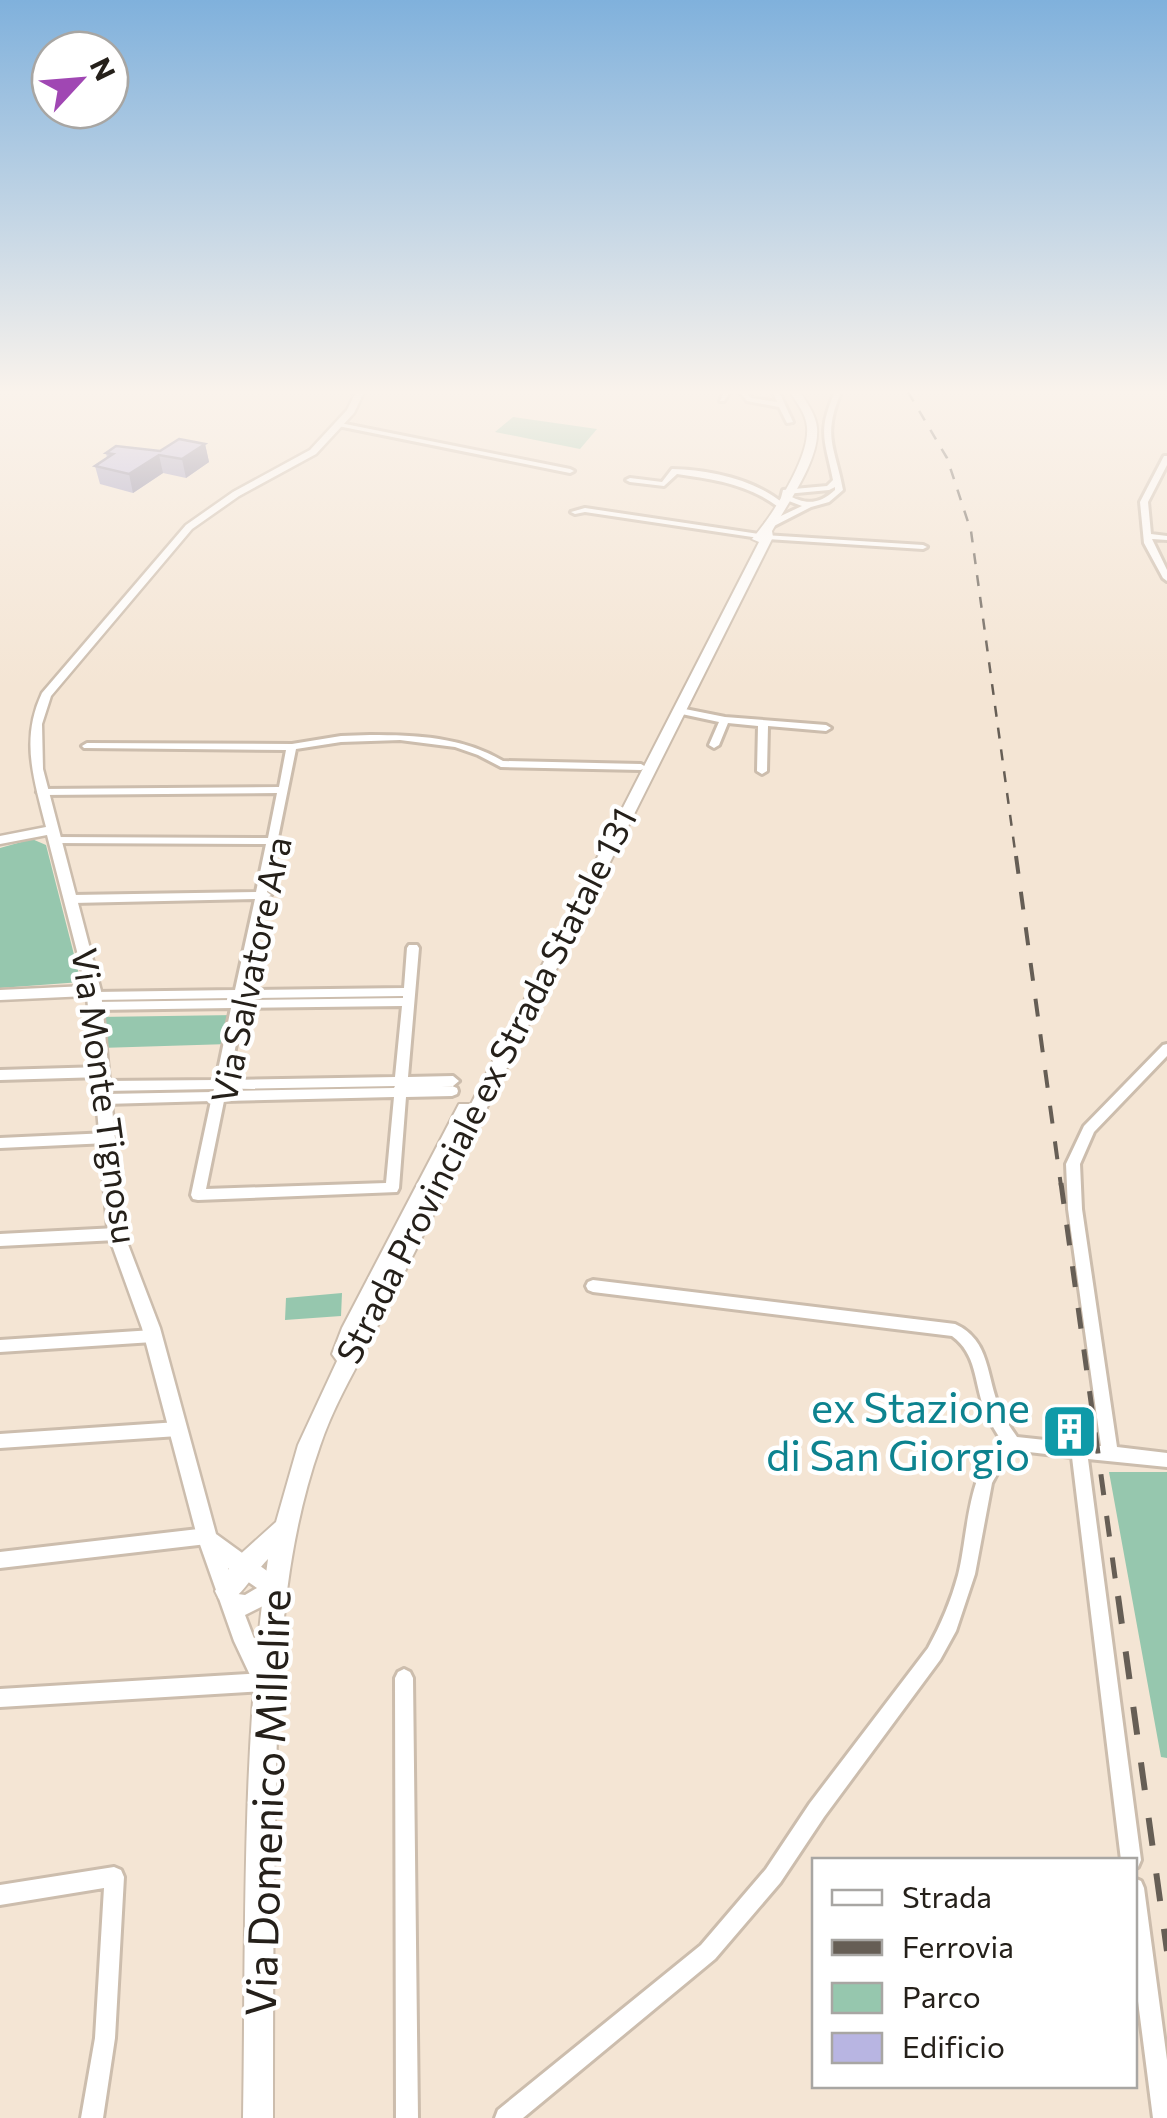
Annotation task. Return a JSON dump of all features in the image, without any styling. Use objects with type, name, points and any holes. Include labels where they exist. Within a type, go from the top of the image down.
[{"type":"main road","name":"Strada Provinciale ex Strada Statale 131","points":[[335,1378],[349,1334],[786,491]]},
{"type":"main road","name":"Strada Provinciale ex Strada Statale 131","points":[[335,1378],[362,1337],[680,711],[765,532]]},
{"type":"main road","name":"Via Domenico Millelire","points":[[258,2118],[265,1682],[274,1590],[284,1530],[314,1428],[335,1378]]},
{"type":"main road","points":[[229,1597],[242,1566],[284,1530]]},
{"type":"street","name":"Via Monte Tignosu","points":[[242,491],[189,527],[46,695],[36,724],[42,792],[73,899],[95,998],[116,1234],[153,1336],[208,1536],[244,1641],[265,1682]]},
{"type":"street","points":[[768,491],[795,503],[813,505]]},
{"type":"street","points":[[783,497],[809,491]]},
{"type":"street","points":[[815,491],[824,495],[823,502]]},
{"type":"street","points":[[765,532],[823,502],[836,491]]},
{"type":"street","points":[[1150,491],[1144,502],[1147,536],[1158,567],[1167,578]]},
{"type":"street","points":[[575,512],[923,546]]},
{"type":"street","points":[[1147,536],[1167,538]]},
{"type":"street","points":[[680,711],[725,720],[826,728]]},
{"type":"street","points":[[714,745],[725,720]]},
{"type":"street","points":[[762,771],[763,724]]},
{"type":"street","points":[[87,746],[296,746],[437,738],[486,752],[501,764],[641,767]]},
{"type":"street","name":"Via Salvatore Ara","points":[[276,841],[296,746]]},
{"type":"street","name":"Via Salvatore Ara","points":[[296,746],[201,1195],[392,1188],[400,1088]]},
{"type":"street","points":[[42,792],[284,790]]},
{"type":"street","points":[[0,840],[52,835],[276,841]]},
{"type":"street","points":[[73,899],[264,895]]},
{"type":"street","points":[[400,1088],[413,948]]},
{"type":"street","points":[[0,995],[407,997]]},
{"type":"street","points":[[1110,1456],[1075,1209],[1073,1164],[1089,1130],[1167,1048]]},
{"type":"street","points":[[0,1076],[222,1091],[453,1086]]},
{"type":"street","points":[[0,1143],[108,1138]]},
{"type":"street","points":[[0,1240],[116,1234]]},
{"type":"street","points":[[593,1286],[955,1330],[976,1349],[990,1405],[1014,1446]]},
{"type":"street","points":[[0,1346],[153,1336]]},
{"type":"street","points":[[0,1441],[178,1430]]},
{"type":"street","points":[[506,2118],[708,1952],[773,1876],[817,1810],[934,1654],[950,1625],[967,1574],[984,1482],[998,1455],[1014,1446],[1056,1446],[1110,1456],[1167,1460]]},
{"type":"street","points":[[1078,1451],[1131,1858]]},
{"type":"street","points":[[0,1560],[208,1536],[225,1556],[260,1574],[274,1590],[247,1605],[229,1597]]},
{"type":"street","points":[[404,1678],[407,2118]]},
{"type":"street","points":[[0,1698],[265,1682]]},
{"type":"street","points":[[0,1895],[114,1876],[105,2038],[92,2118]]},
{"type":"street","points":[[1137,1911],[1164,2118]]},
{"type":"green space","points":[[32,839],[46,845],[81,982],[0,988],[0,848]]},
{"type":"green space","points":[[236,1015],[229,1044],[100,1048],[97,1017]]},
{"type":"green space","points":[[342,1293],[341,1316],[285,1320],[286,1298]]},
{"type":"green space","points":[[1109,1472],[1167,1472],[1167,1758],[1161,1757]]},
{"type":"building","points":[[1069,1412],[1078,1412],[1082,1433],[1065,1431],[1063,1418],[1070,1419]]},
{"type":"railway","points":[[958,491],[971,531],[1016,858]]},
{"type":"railway","points":[[1016,856],[1061,1186]]},
{"type":"railway","points":[[1061,1183],[1118,1599]]},
{"type":"railway","points":[[1118,1596],[1167,1951]]},
{"type":"place","name":"ex Stazione di San Giorgio","points":[[1069,1432]]}]
